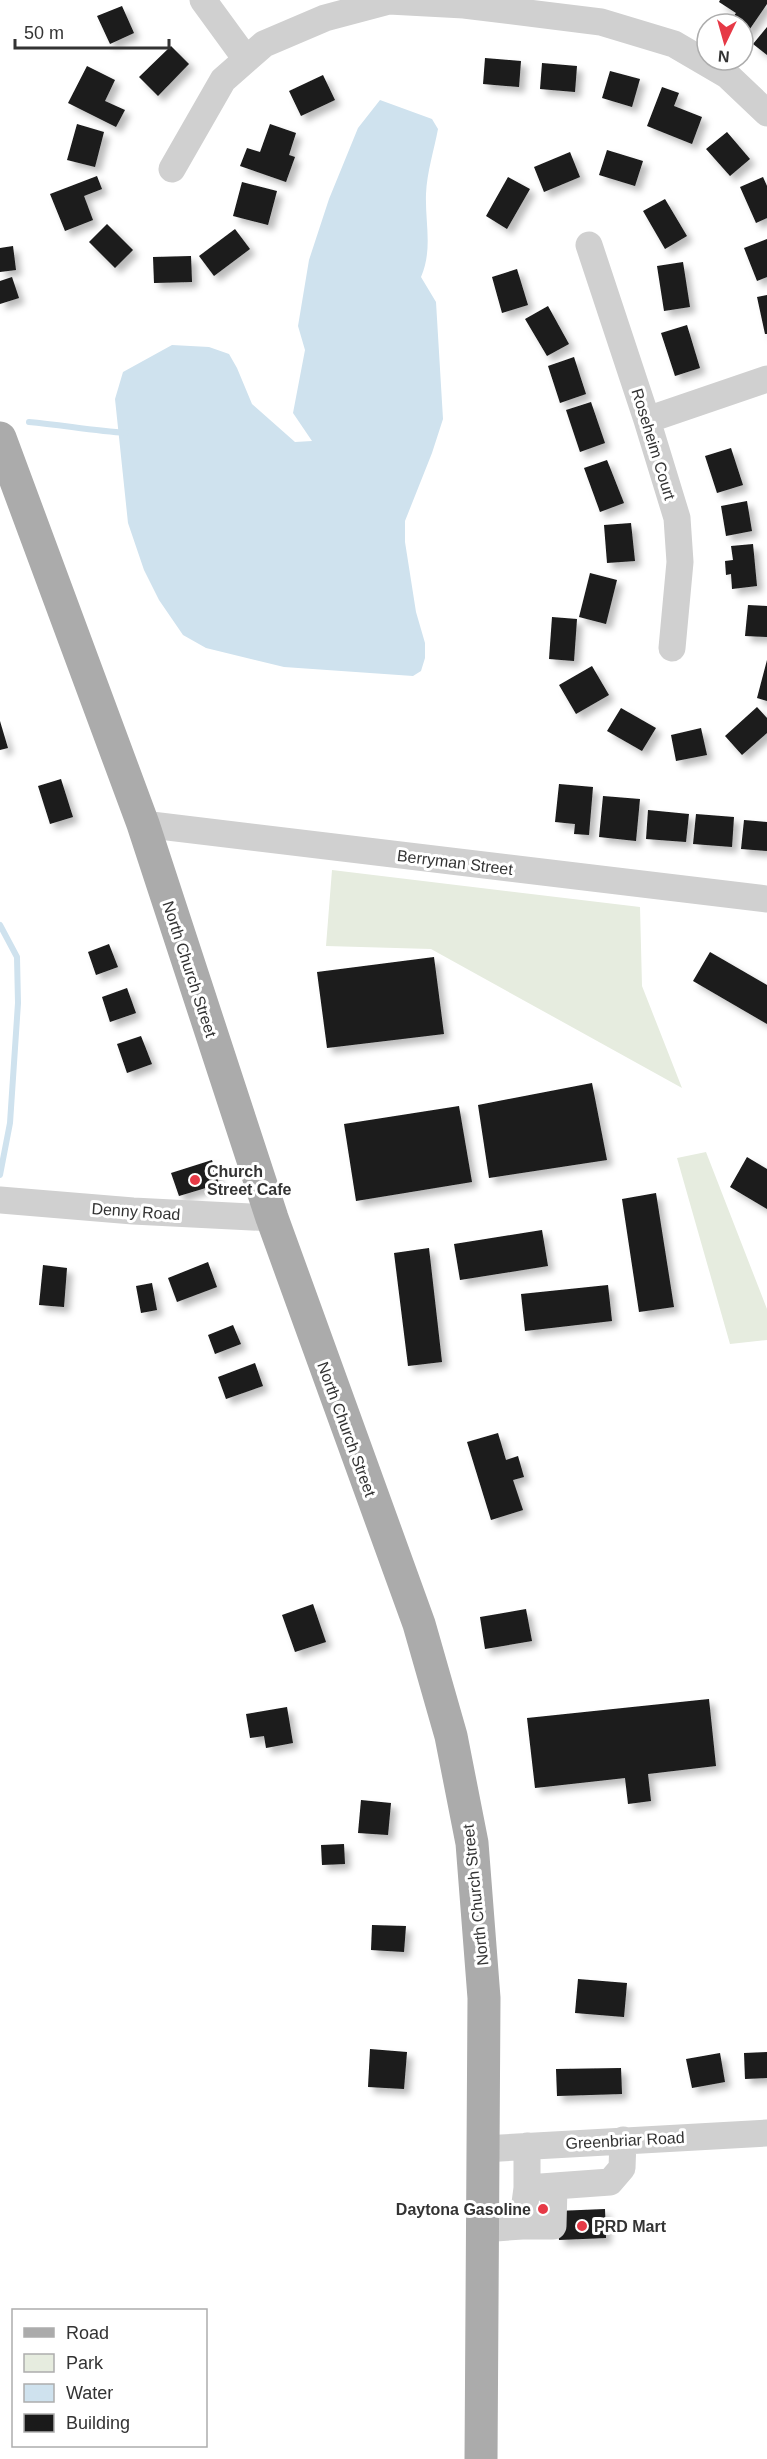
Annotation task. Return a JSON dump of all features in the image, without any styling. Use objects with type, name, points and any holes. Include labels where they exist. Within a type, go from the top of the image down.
[{"type":"main road","name":"North Church Street","points":[[0,438],[143,824],[272,1218],[419,1624],[451,1736],[472,1844],[484,1998],[481,2459]]},
{"type":"street","points":[[203,0],[246,59]]},
{"type":"street","points":[[172,170],[223,80],[264,44],[325,18],[389,1],[464,5],[601,22],[674,44],[727,75],[767,113]]},
{"type":"street","name":"Roseheim Court","points":[[589,245],[677,518],[680,562],[672,648]]},
{"type":"street","points":[[647,420],[767,379]]},
{"type":"street","name":"Berryman Street","points":[[143,824],[767,899]]},
{"type":"street","name":"Denny Road","points":[[0,1200],[133,1211],[272,1218]]},
{"type":"street","name":"Greenbriar Road","points":[[483,2149],[767,2133]]},
{"type":"street","points":[[527,2188],[609,2182],[621,2168],[623,2140]]},
{"type":"street","points":[[522,2226],[527,2188],[527,2146]]},
{"type":"street","points":[[483,2229],[553,2226],[554,2187]]},
{"type":"green space","points":[[332,870],[640,907],[642,986],[682,1088],[431,949],[326,946]]},
{"type":"green space","points":[[706,1152],[767,1309],[767,1340],[730,1344],[677,1158]]},
{"type":"water","points":[[380,100],[432,119],[438,129],[427,186],[428,246],[421,277],[436,302],[443,419],[405,521],[405,542],[416,612],[425,643],[425,658],[421,671],[413,676],[284,667],[206,648],[183,635],[159,600],[144,570],[128,523],[115,399],[123,372],[172,345],[209,347],[229,354],[252,404],[295,442],[312,441],[293,413],[305,350],[298,326],[309,260],[329,199],[358,128]]},
{"type":"building","points":[[720,0],[767,0],[767,4],[755,22],[755,12],[734,12],[719,2]]},
{"type":"building","points":[[122,6],[134,33],[110,44],[97,16]]},
{"type":"building","points":[[767,27],[767,55],[755,46],[755,42]]},
{"type":"building","points":[[171,46],[189,64],[158,96],[139,77]]},
{"type":"building","points":[[485,58],[521,61],[519,87],[483,84]]},
{"type":"building","points":[[542,63],[577,66],[575,92],[540,89]]},
{"type":"building","points":[[87,66],[115,80],[105,101],[125,110],[116,127],[68,103]]},
{"type":"building","points":[[610,71],[640,79],[632,107],[602,98]]},
{"type":"building","points":[[323,75],[335,100],[301,116],[289,91]]},
{"type":"building","points":[[662,87],[679,93],[674,106],[702,117],[692,144],[647,126]]},
{"type":"building","points":[[77,124],[104,132],[95,167],[67,160]]},
{"type":"building","points":[[270,124],[296,133],[289,155],[295,157],[286,182],[240,166],[247,148],[260,152]]},
{"type":"building","points":[[727,132],[750,159],[730,176],[706,149]]},
{"type":"building","points":[[607,150],[643,161],[635,186],[599,175]]},
{"type":"building","points":[[570,152],[580,177],[544,192],[534,167]]},
{"type":"building","points":[[97,176],[102,189],[84,196],[93,220],[65,231],[50,194]]},
{"type":"building","points":[[508,177],[530,189],[507,229],[486,216]]},
{"type":"building","points":[[763,177],[767,186],[767,218],[756,223],[740,187]]},
{"type":"building","points":[[242,182],[277,191],[268,225],[233,216]]},
{"type":"building","points":[[665,199],[687,236],[665,249],[643,211]]},
{"type":"building","points":[[107,224],[133,250],[115,268],[89,242]]},
{"type":"building","points":[[235,229],[250,249],[214,276],[199,256]]},
{"type":"building","points":[[767,239],[767,277],[757,281],[744,248]]},
{"type":"building","points":[[13,246],[16,270],[0,272],[0,248]]},
{"type":"building","points":[[191,256],[192,282],[154,283],[153,257]]},
{"type":"building","points":[[683,262],[690,307],[664,311],[657,266]]},
{"type":"building","points":[[517,269],[528,305],[502,313],[492,277]]},
{"type":"building","points":[[12,277],[19,298],[0,304],[0,281]]},
{"type":"building","points":[[767,295],[767,334],[765,334],[757,297]]},
{"type":"building","points":[[548,306],[569,344],[547,356],[525,319]]},
{"type":"building","points":[[687,325],[700,368],[675,376],[661,333]]},
{"type":"building","points":[[574,357],[586,394],[560,403],[548,366]]},
{"type":"building","points":[[591,402],[605,443],[580,452],[566,410]]},
{"type":"building","points":[[731,448],[743,485],[717,493],[705,456]]},
{"type":"building","points":[[607,460],[624,503],[600,512],[584,468]]},
{"type":"building","points":[[747,501],[752,531],[726,536],[721,506]]},
{"type":"building","points":[[631,523],[635,561],[607,563],[604,525]]},
{"type":"building","points":[[753,544],[757,586],[732,589],[731,574],[726,575],[725,561],[733,560],[731,546]]},
{"type":"building","points":[[590,573],[617,580],[606,624],[579,617]]},
{"type":"building","points":[[748,605],[767,606],[767,637],[745,636]]},
{"type":"building","points":[[552,617],[577,619],[574,661],[549,659]]},
{"type":"building","points":[[767,660],[767,701],[757,698]]},
{"type":"building","points":[[592,666],[609,695],[576,714],[559,685]]},
{"type":"building","points":[[757,707],[767,718],[767,733],[742,755],[725,736]]},
{"type":"building","points":[[621,708],[656,728],[642,751],[607,731]]},
{"type":"building","points":[[0,721],[8,748],[0,750]]},
{"type":"building","points":[[701,728],[707,755],[676,761],[671,735]]},
{"type":"building","points":[[61,779],[73,817],[50,824],[38,786]]},
{"type":"building","points":[[559,784],[593,787],[589,835],[574,834],[575,824],[555,822]]},
{"type":"building","points":[[603,796],[640,799],[636,841],[599,837]]},
{"type":"building","points":[[648,810],[689,814],[686,842],[646,839]]},
{"type":"building","points":[[696,814],[734,817],[732,847],[693,844]]},
{"type":"building","points":[[744,820],[767,822],[767,851],[741,849]]},
{"type":"building","points":[[109,944],[118,967],[96,975],[88,952]]},
{"type":"building","points":[[710,952],[767,985],[767,1024],[693,981]]},
{"type":"building","points":[[434,957],[444,1034],[327,1048],[317,972]]},
{"type":"building","points":[[127,988],[136,1013],[110,1022],[102,997]]},
{"type":"building","points":[[141,1036],[152,1064],[127,1073],[117,1044]]},
{"type":"building","points":[[592,1083],[607,1160],[489,1178],[478,1105]]},
{"type":"building","points":[[459,1106],[472,1182],[356,1201],[344,1124]]},
{"type":"building","points":[[747,1157],[767,1169],[767,1209],[730,1187]]},
{"type":"building","points":[[212,1160],[219,1184],[179,1196],[171,1173]]},
{"type":"building","points":[[656,1193],[674,1307],[639,1312],[622,1199]]},
{"type":"building","points":[[542,1230],[548,1266],[460,1280],[454,1244]]},
{"type":"building","points":[[429,1248],[442,1362],[408,1366],[394,1253]]},
{"type":"building","points":[[208,1262],[217,1287],[177,1302],[168,1278]]},
{"type":"building","points":[[43,1265],[67,1268],[64,1307],[39,1305]]},
{"type":"building","points":[[152,1283],[157,1310],[141,1313],[136,1286]]},
{"type":"building","points":[[608,1285],[612,1321],[525,1331],[521,1294]]},
{"type":"building","points":[[233,1325],[241,1344],[215,1354],[208,1335]]},
{"type":"building","points":[[255,1363],[263,1386],[226,1399],[218,1377]]},
{"type":"building","points":[[498,1433],[506,1460],[518,1456],[524,1477],[513,1480],[523,1510],[491,1520],[467,1442]]},
{"type":"building","points":[[313,1604],[326,1642],[295,1652],[282,1615]]},
{"type":"building","points":[[526,1609],[532,1641],[485,1649],[480,1617]]},
{"type":"building","points":[[709,1699],[716,1766],[648,1774],[651,1801],[628,1804],[625,1778],[535,1788],[527,1718]]},
{"type":"building","points":[[287,1707],[293,1743],[266,1748],[264,1736],[250,1738],[246,1714]]},
{"type":"building","points":[[361,1800],[391,1803],[388,1835],[358,1833]]},
{"type":"building","points":[[344,1844],[345,1864],[322,1865],[321,1845]]},
{"type":"building","points":[[372,1925],[406,1926],[404,1952],[371,1950]]},
{"type":"building","points":[[578,1979],[627,1983],[624,2017],[575,2013]]},
{"type":"building","points":[[370,2049],[407,2052],[404,2089],[368,2087]]},
{"type":"building","points":[[767,2052],[767,2078],[745,2079],[744,2053]]},
{"type":"building","points":[[720,2053],[725,2082],[692,2088],[686,2059]]},
{"type":"building","points":[[621,2068],[622,2094],[557,2096],[556,2069]]},
{"type":"building","points":[[605,2209],[606,2238],[559,2240],[557,2211]]},
{"type":"waterway","points":[[29,422],[126,433]]},
{"type":"waterway","points":[[0,925],[17,957],[18,1003],[10,1123],[0,1175]]},
{"type":"place","name":"Church Street Cafe","points":[[195,1180]]},
{"type":"place","name":"Daytona Gasoline","points":[[543,2209]]},
{"type":"place","name":"PRD Mart","points":[[582,2226]]}]
